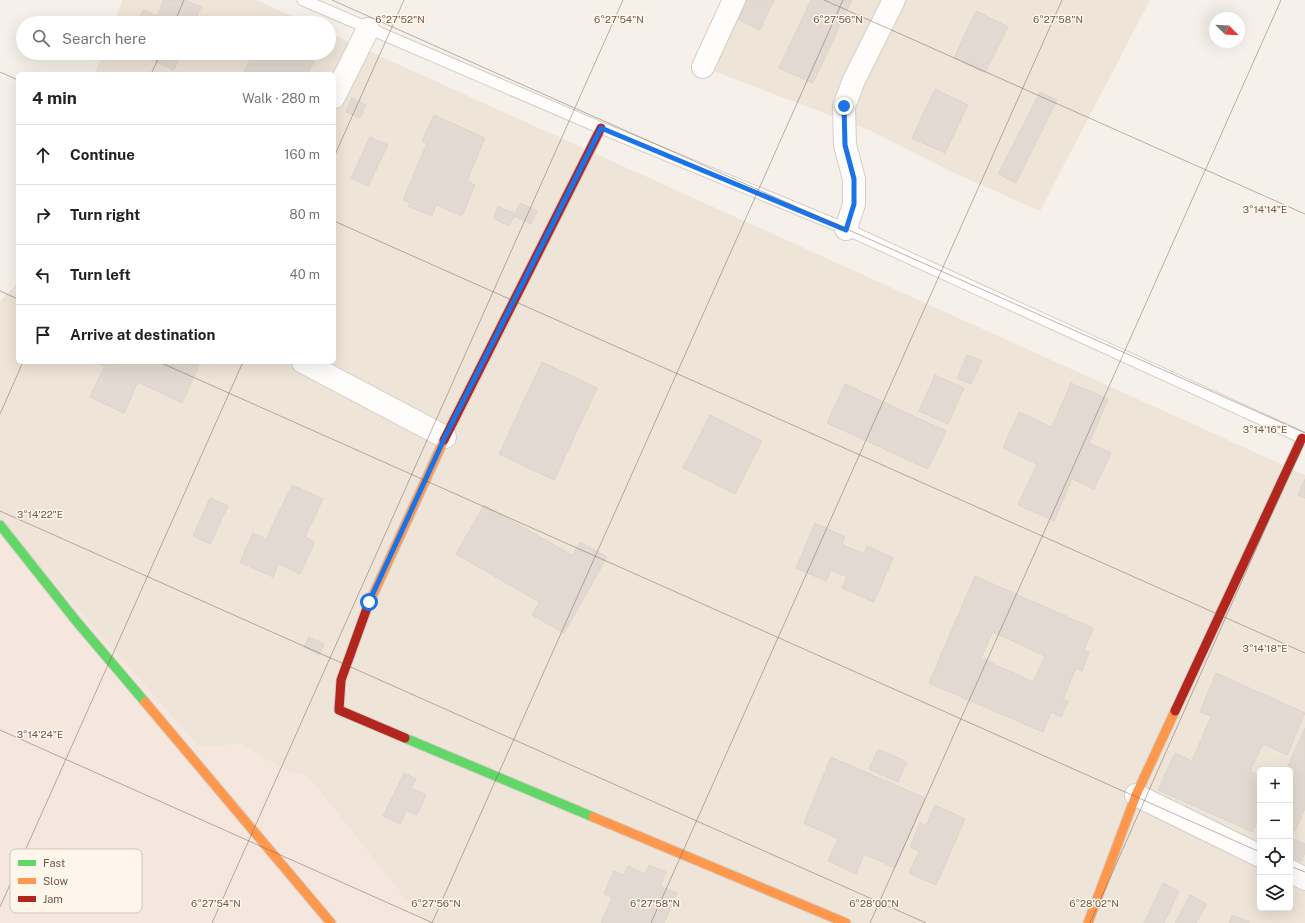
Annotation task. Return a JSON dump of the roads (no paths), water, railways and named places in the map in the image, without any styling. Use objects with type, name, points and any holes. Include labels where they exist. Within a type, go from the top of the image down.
[{"type":"street","points":[[703,67],[734,0]]},
{"type":"street","points":[[846,230],[854,204],[854,179],[845,145],[844,106],[854,80],[894,0]]},
{"type":"street","points":[[336,93],[368,29]]},
{"type":"street","points":[[601,128],[445,437],[369,602],[341,680],[339,710],[846,923]]},
{"type":"street","points":[[306,364],[445,437]]},
{"type":"street","points":[[1088,923],[1136,795],[1304,439]]},
{"type":"street","points":[[0,525],[77,622],[331,923]]},
{"type":"street","points":[[1136,795],[1257,855]]},
{"type":"street","points":[[1293,872],[1305,878]]},
{"type":"lane","points":[[303,0],[601,128],[846,230],[1304,439]]}]
